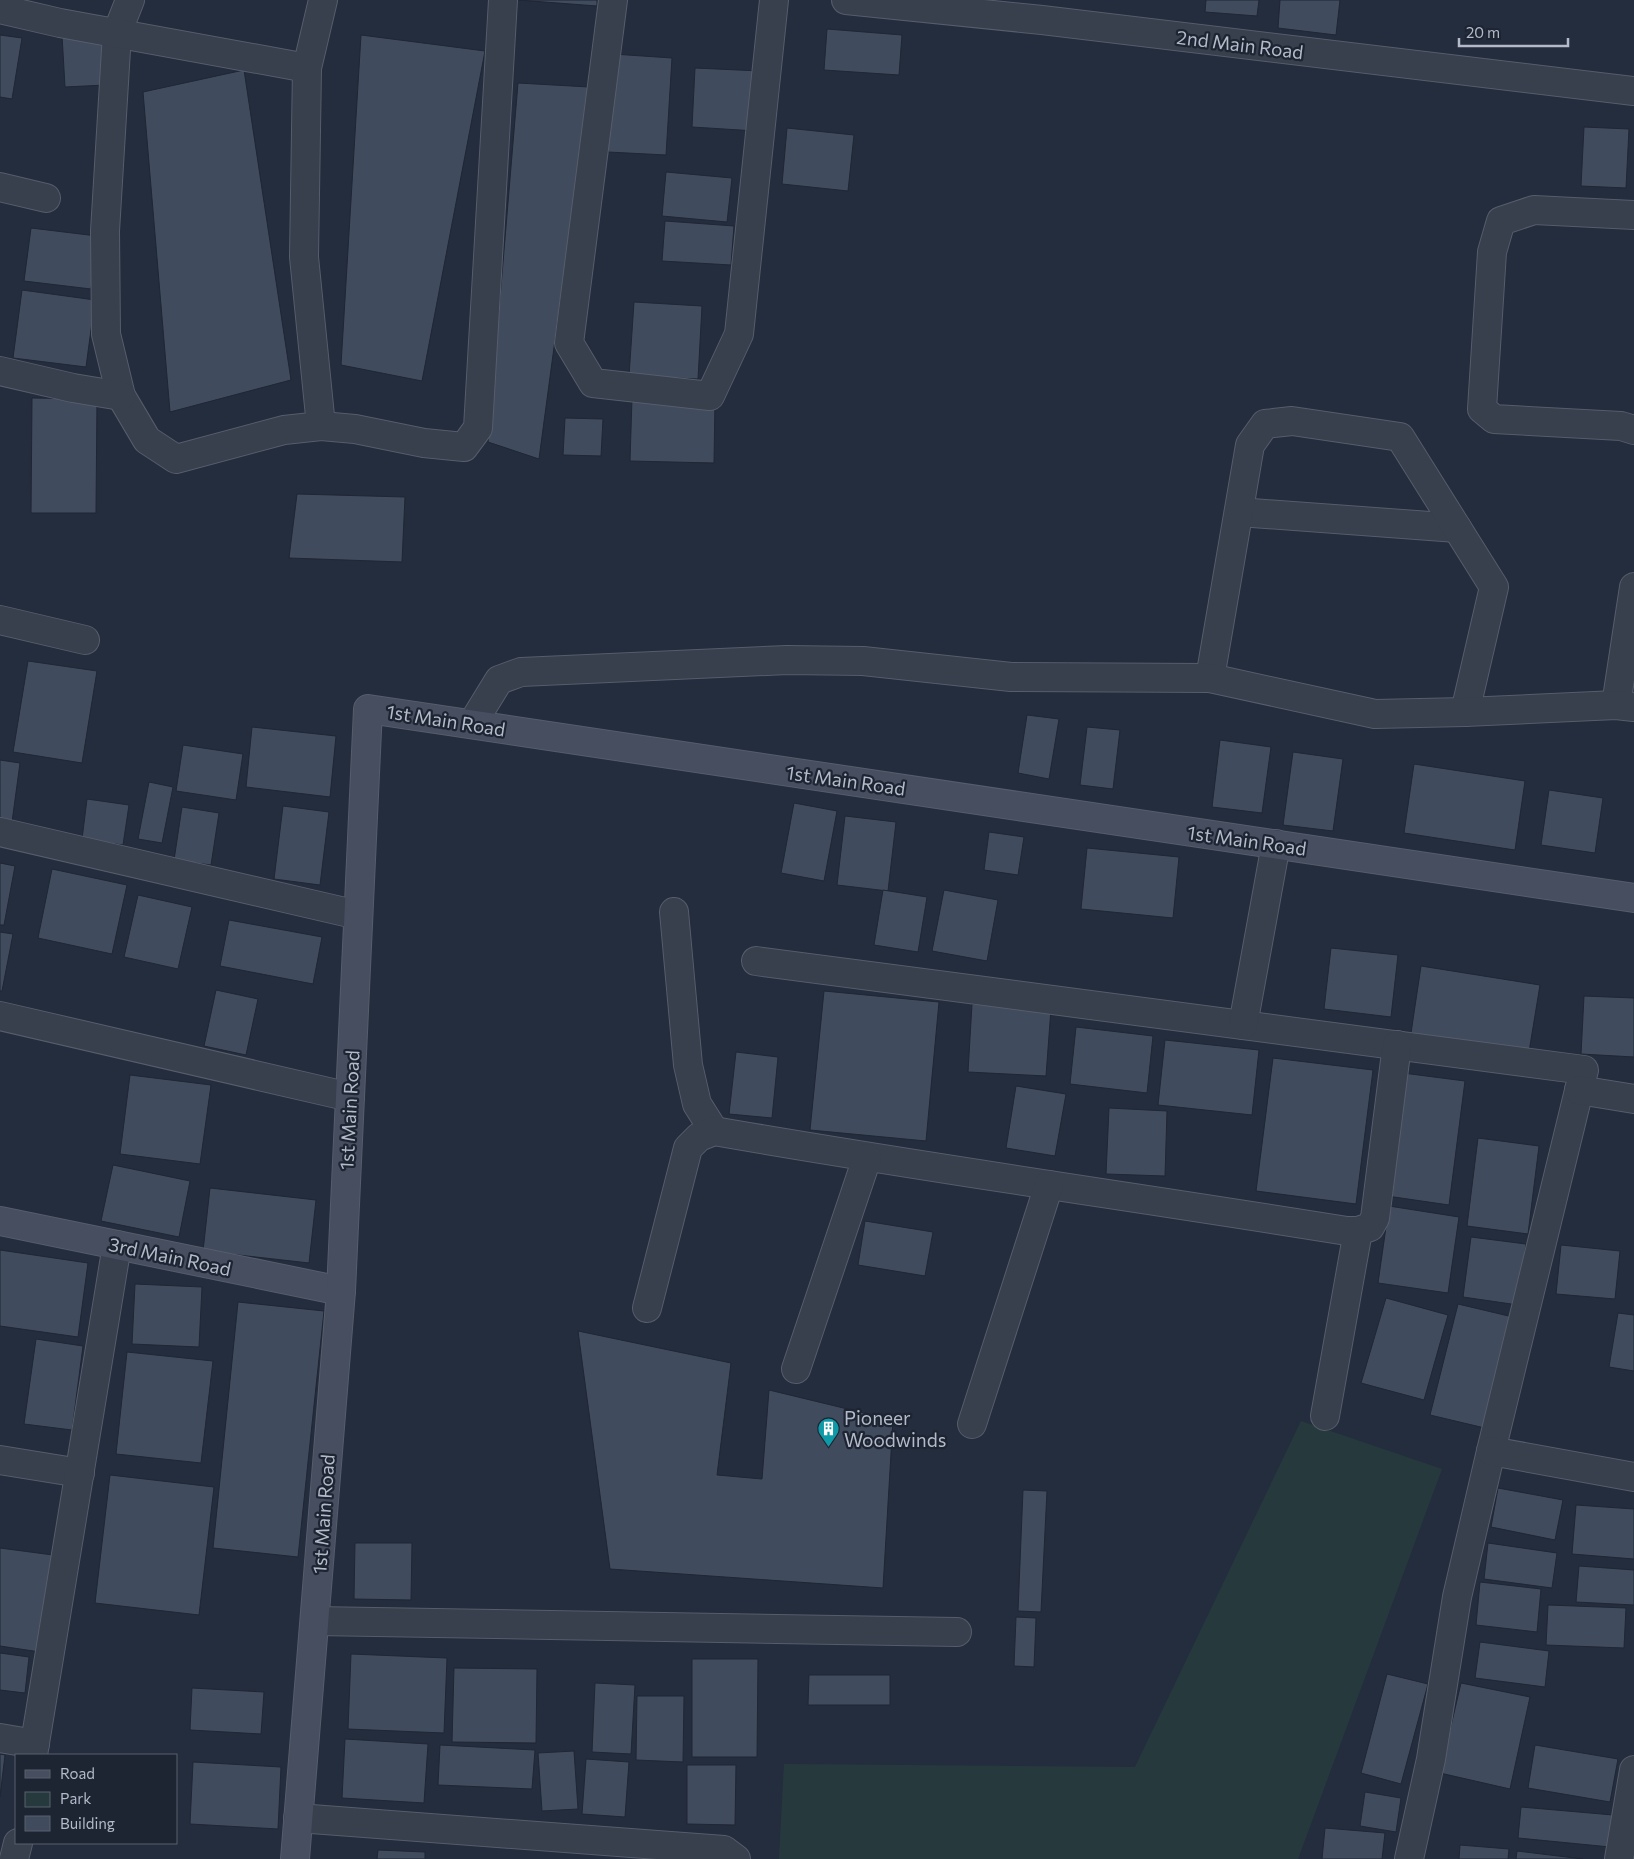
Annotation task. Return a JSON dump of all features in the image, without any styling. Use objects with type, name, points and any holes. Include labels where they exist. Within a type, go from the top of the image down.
[{"type":"street","points":[[130,0],[118,33],[104,231],[106,334],[121,396],[147,440],[176,460],[284,430],[321,426],[355,429],[424,443],[464,447],[478,428],[503,0]]},
{"type":"street","points":[[321,426],[304,257],[307,68],[323,0]]},
{"type":"street","points":[[613,0],[569,343],[593,383],[710,396],[738,334],[774,0]]},
{"type":"street","name":"2nd Main Road","points":[[846,0],[1043,10],[1634,91]]},
{"type":"street","points":[[0,9],[44,19],[307,68]]},
{"type":"street","points":[[0,187],[46,198]]},
{"type":"street","points":[[1634,216],[1534,210],[1501,221],[1492,252],[1482,409],[1494,419],[1620,426],[1634,430]]},
{"type":"street","points":[[0,371],[73,388],[121,396]]},
{"type":"street","points":[[1210,678],[1250,445],[1265,424],[1292,420],[1400,437],[1494,587],[1465,712]]},
{"type":"street","points":[[1239,512],[1457,528]]},
{"type":"street","points":[[472,724],[499,680],[520,672],[818,660],[862,661],[1011,677],[1210,678],[1375,714],[1625,706],[1634,587]]},
{"type":"street","points":[[0,620],[84,640]]},
{"type":"street","name":"1st Main Road","points":[[295,1859],[341,1291],[368,709],[1634,898]]},
{"type":"street","points":[[0,832],[358,915]]},
{"type":"street","points":[[1243,1025],[1276,844]]},
{"type":"street","points":[[674,912],[688,1065],[697,1104],[714,1132]]},
{"type":"street","points":[[756,961],[1584,1070],[1457,1598],[1431,1759],[1410,1859]]},
{"type":"street","points":[[0,1016],[350,1097]]},
{"type":"street","points":[[647,1308],[688,1148],[699,1137],[714,1132],[867,1158],[1347,1231],[1358,1231],[1370,1227],[1375,1218],[1397,1045]]},
{"type":"street","points":[[1579,1090],[1634,1099]]},
{"type":"street","points":[[796,1369],[867,1158]]},
{"type":"street","points":[[972,1424],[1049,1185]]},
{"type":"street","name":"3rd Main Road","points":[[0,1221],[341,1291]]},
{"type":"street","points":[[1325,1416],[1358,1231]]},
{"type":"street","points":[[0,1738],[34,1750],[118,1245]]},
{"type":"street","points":[[1491,1451],[1634,1477]]},
{"type":"street","points":[[0,1460],[80,1473]]},
{"type":"street","points":[[315,1621],[957,1632]]},
{"type":"street","points":[[1624,1856],[1634,1770]]},
{"type":"street","points":[[298,1818],[724,1850],[736,1859]]},
{"type":"street","points":[[14,1859],[18,1844]]},
{"type":"green space","points":[[1301,1421],[1442,1469],[1298,1859],[779,1859],[784,1764],[1135,1767]]},
{"type":"building","points":[[518,0],[597,0],[597,6]]},
{"type":"building","points":[[1206,0],[1259,0],[1257,16],[1205,12]]},
{"type":"building","points":[[1280,0],[1340,0],[1336,35],[1278,28]]},
{"type":"building","points":[[827,29],[902,35],[899,75],[824,70]]},
{"type":"building","points":[[102,32],[105,85],[65,87],[62,35]]},
{"type":"building","points":[[0,35],[22,38],[12,99],[0,97]]},
{"type":"building","points":[[361,35],[485,51],[422,381],[341,365]]},
{"type":"building","points":[[613,54],[672,58],[666,155],[608,152]]},
{"type":"building","points":[[695,68],[760,71],[756,131],[692,127]]},
{"type":"building","points":[[244,70],[291,380],[170,412],[143,92]]},
{"type":"building","points":[[518,83],[589,87],[539,459],[488,442]]},
{"type":"building","points":[[1584,127],[1629,129],[1626,188],[1581,186]]},
{"type":"building","points":[[787,128],[854,135],[848,191],[782,184]]},
{"type":"building","points":[[666,172],[732,178],[727,222],[662,216]]},
{"type":"building","points":[[665,221],[734,226],[731,265],[662,261]]},
{"type":"building","points":[[31,228],[97,236],[91,289],[24,281]]},
{"type":"building","points":[[22,290],[95,300],[86,367],[13,358]]},
{"type":"building","points":[[634,302],[702,306],[698,379],[629,376]]},
{"type":"building","points":[[32,398],[97,399],[96,513],[31,513]]},
{"type":"building","points":[[632,398],[715,400],[714,463],[630,461]]},
{"type":"building","points":[[565,418],[603,419],[601,456],[563,455]]},
{"type":"building","points":[[297,494],[405,497],[402,562],[289,558]]},
{"type":"building","points":[[28,661],[97,671],[82,763],[13,752]]},
{"type":"building","points":[[1027,715],[1059,719],[1049,779],[1018,773]]},
{"type":"building","points":[[252,727],[336,736],[330,797],[246,787]]},
{"type":"building","points":[[1087,727],[1120,730],[1113,789],[1080,785]]},
{"type":"building","points":[[1220,740],[1271,747],[1262,813],[1212,807]]},
{"type":"building","points":[[183,745],[243,754],[236,800],[176,791]]},
{"type":"building","points":[[1293,752],[1343,759],[1333,831],[1283,825]]},
{"type":"building","points":[[0,760],[20,763],[12,822],[0,820]]},
{"type":"building","points":[[1414,764],[1525,781],[1515,850],[1404,833]]},
{"type":"building","points":[[149,782],[173,787],[162,843],[138,839]]},
{"type":"building","points":[[1549,790],[1603,798],[1595,853],[1541,845]]},
{"type":"building","points":[[87,799],[129,805],[123,845],[82,839]]},
{"type":"building","points":[[794,803],[837,811],[824,881],[781,873]]},
{"type":"building","points":[[283,806],[329,812],[320,885],[274,879]]},
{"type":"building","points":[[182,807],[219,813],[211,865],[174,860]]},
{"type":"building","points":[[845,816],[896,822],[888,891],[837,885]]},
{"type":"building","points":[[989,832],[1024,837],[1018,875],[984,870]]},
{"type":"building","points":[[1087,848],[1179,857],[1173,918],[1081,909]]},
{"type":"building","points":[[0,863],[15,866],[4,925],[0,925]]},
{"type":"building","points":[[52,869],[127,885],[112,954],[38,938]]},
{"type":"building","points":[[883,890],[927,897],[918,952],[874,945]]},
{"type":"building","points":[[944,890],[998,900],[987,961],[932,951]]},
{"type":"building","points":[[138,895],[192,907],[178,969],[124,957]]},
{"type":"building","points":[[229,920],[322,937],[313,984],[220,966]]},
{"type":"building","points":[[0,932],[13,934],[2,991],[0,991]]},
{"type":"building","points":[[1331,948],[1398,955],[1391,1017],[1324,1009]]},
{"type":"building","points":[[1421,966],[1540,985],[1529,1052],[1411,1033]]},
{"type":"building","points":[[216,990],[258,999],[246,1055],[204,1046]]},
{"type":"building","points":[[824,991],[939,1002],[926,1141],[810,1130]]},
{"type":"building","points":[[1584,996],[1634,998],[1634,1057],[1581,1054]]},
{"type":"building","points":[[972,1004],[1051,1009],[1046,1076],[968,1072]]},
{"type":"building","points":[[1076,1027],[1153,1036],[1147,1093],[1070,1084]]},
{"type":"building","points":[[1165,1040],[1259,1050],[1252,1115],[1158,1105]]},
{"type":"building","points":[[736,1052],[778,1057],[772,1118],[729,1114]]},
{"type":"building","points":[[1273,1058],[1373,1070],[1356,1204],[1256,1191]]},
{"type":"building","points":[[1403,1073],[1465,1081],[1449,1205],[1387,1196]]},
{"type":"building","points":[[130,1075],[211,1085],[200,1164],[120,1154]]},
{"type":"building","points":[[1016,1086],[1066,1094],[1055,1156],[1006,1148]]},
{"type":"building","points":[[1109,1108],[1167,1111],[1165,1176],[1106,1174]]},
{"type":"building","points":[[1478,1138],[1539,1146],[1528,1234],[1467,1226]]},
{"type":"building","points":[[113,1165],[190,1181],[179,1237],[101,1221]]},
{"type":"building","points":[[210,1188],[316,1200],[309,1263],[203,1251]]},
{"type":"building","points":[[1389,1206],[1459,1217],[1448,1293],[1378,1283]]},
{"type":"building","points":[[865,1221],[933,1232],[925,1276],[858,1265]]},
{"type":"building","points":[[1471,1237],[1526,1244],[1518,1305],[1463,1297]]},
{"type":"building","points":[[1561,1245],[1620,1251],[1615,1299],[1556,1294]]},
{"type":"building","points":[[0,1250],[88,1263],[78,1337],[0,1326]]},
{"type":"building","points":[[135,1284],[202,1287],[199,1347],[132,1344]]},
{"type":"building","points":[[1386,1298],[1448,1315],[1424,1400],[1361,1383]]},
{"type":"building","points":[[238,1302],[324,1311],[298,1557],[213,1548]]},
{"type":"building","points":[[1458,1304],[1517,1318],[1489,1429],[1430,1415]]},
{"type":"building","points":[[1618,1313],[1634,1315],[1634,1371],[1609,1367]]},
{"type":"building","name":"Pioneer Woodwinds","points":[[578,1331],[731,1363],[717,1475],[762,1479],[769,1390],[893,1420],[883,1588],[610,1569]]},
{"type":"building","points":[[36,1339],[83,1346],[72,1430],[24,1424]]},
{"type":"building","points":[[127,1352],[213,1361],[201,1463],[116,1454]]},
{"type":"building","points":[[110,1475],[214,1487],[199,1615],[95,1603]]},
{"type":"building","points":[[1498,1488],[1563,1500],[1555,1540],[1491,1527]]},
{"type":"building","points":[[1023,1490],[1047,1491],[1041,1612],[1018,1611]]},
{"type":"building","points":[[1576,1505],[1634,1509],[1634,1559],[1572,1554]]},
{"type":"building","points":[[355,1543],[412,1543],[411,1600],[354,1599]]},
{"type":"building","points":[[1488,1543],[1557,1553],[1552,1588],[1484,1579]]},
{"type":"building","points":[[0,1548],[53,1555],[40,1652],[0,1646]]},
{"type":"building","points":[[1579,1566],[1634,1570],[1634,1605],[1576,1602]]},
{"type":"building","points":[[1480,1582],[1541,1589],[1537,1632],[1476,1625]]},
{"type":"building","points":[[1548,1605],[1626,1608],[1624,1648],[1546,1645]]},
{"type":"building","points":[[1016,1617],[1036,1618],[1034,1667],[1014,1666]]},
{"type":"building","points":[[1480,1642],[1549,1651],[1545,1687],[1475,1678]]},
{"type":"building","points":[[0,1653],[29,1657],[25,1693],[0,1690]]},
{"type":"building","points":[[351,1654],[447,1658],[444,1733],[348,1729]]},
{"type":"building","points":[[692,1659],[758,1659],[757,1757],[692,1757]]},
{"type":"building","points":[[454,1668],[537,1669],[536,1743],[452,1742]]},
{"type":"building","points":[[1387,1674],[1428,1684],[1401,1784],[1361,1773]]},
{"type":"building","points":[[809,1675],[890,1675],[890,1705],[808,1705]]},
{"type":"building","points":[[595,1683],[635,1685],[631,1754],[592,1752]]},
{"type":"building","points":[[1461,1683],[1530,1697],[1510,1789],[1440,1773]]},
{"type":"building","points":[[192,1688],[264,1692],[261,1734],[190,1730]]},
{"type":"building","points":[[637,1696],[684,1696],[683,1762],[636,1760]]},
{"type":"building","points":[[345,1739],[428,1744],[424,1803],[342,1798]]},
{"type":"building","points":[[440,1745],[535,1750],[532,1789],[438,1785]]},
{"type":"building","points":[[1535,1745],[1618,1759],[1610,1802],[1528,1788]]},
{"type":"building","points":[[574,1751],[578,1809],[542,1811],[538,1753]]},
{"type":"building","points":[[0,1754],[5,1755],[0,1797]]},
{"type":"building","points":[[586,1759],[629,1762],[625,1817],[582,1814]]},
{"type":"building","points":[[193,1762],[281,1767],[278,1829],[190,1824]]},
{"type":"building","points":[[687,1765],[736,1765],[735,1825],[687,1824]]},
{"type":"building","points":[[1365,1792],[1401,1798],[1396,1832],[1360,1826]]},
{"type":"building","points":[[1521,1807],[1613,1815],[1610,1847],[1518,1838]]},
{"type":"building","points":[[1325,1828],[1385,1833],[1382,1859],[1322,1859]]},
{"type":"building","points":[[1460,1845],[1509,1849],[1508,1859],[1459,1859]]},
{"type":"building","points":[[378,1850],[425,1852],[425,1859],[377,1859]]},
{"type":"building","points":[[1517,1851],[1583,1859],[1516,1859]]},
{"type":"place","name":"Pioneer Woodwinds","points":[[828,1447]]}]
